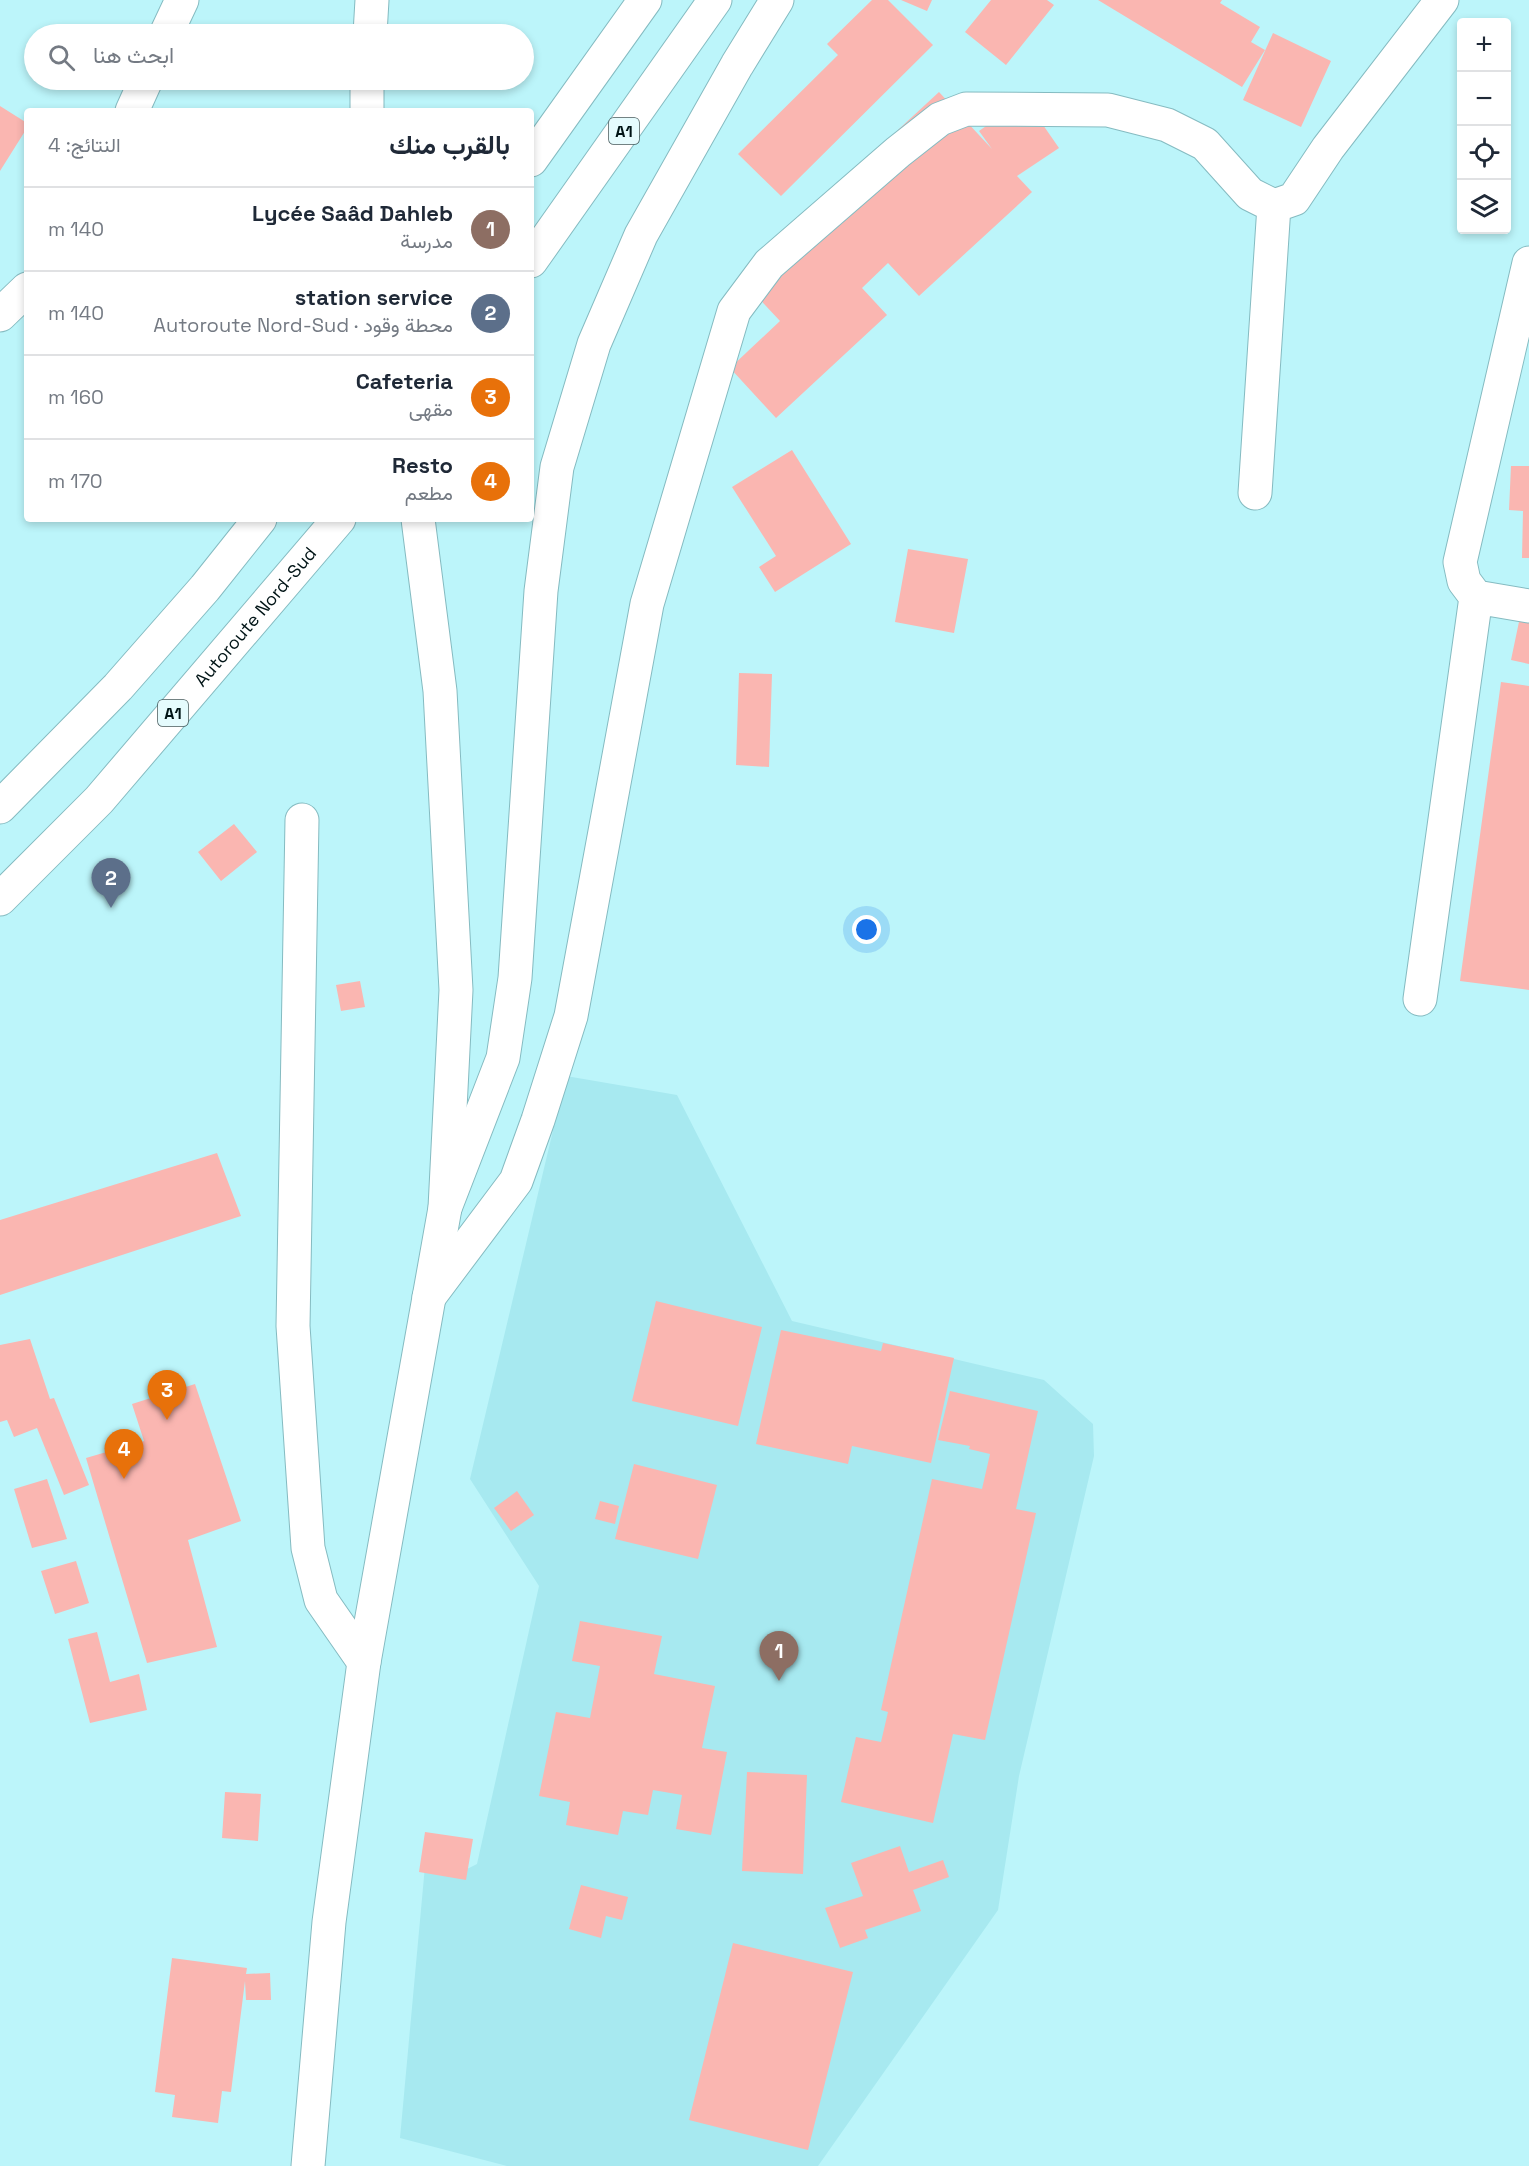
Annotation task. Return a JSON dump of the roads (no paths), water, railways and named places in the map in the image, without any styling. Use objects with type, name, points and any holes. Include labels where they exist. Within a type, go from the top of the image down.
[{"type":"main road","points":[[171,24],[182,0]]},
{"type":"main road","points":[[371,24],[372,0]]},
{"type":"main road","points":[[534,156],[645,0]]},
{"type":"main road","name":"A1","points":[[534,257],[716,0]]},
{"type":"main road","points":[[445,1208],[502,1058],[511,1001],[522,884],[541,591],[557,467],[594,345],[641,235],[736,65],[777,0]]},
{"type":"main road","points":[[429,1297],[516,1181],[538,1120],[571,1016],[647,604],[734,311],[769,264],[898,152],[940,119],[966,109],[1108,110],[1167,125],[1205,144],[1250,194],[1274,206],[1294,199],[1328,148],[1442,0]]},
{"type":"main road","points":[[133,108],[141,90]]},
{"type":"main road","points":[[1255,493],[1274,206]]},
{"type":"main road","points":[[1529,262],[1460,562],[1464,581],[1476,597],[1529,606]]},
{"type":"main road","points":[[0,315],[24,292]]},
{"type":"main road","points":[[0,807],[118,687],[205,588],[258,522]]},
{"type":"main road","name":"Autoroute Nord-Sud","points":[[0,899],[99,800],[336,522]]},
{"type":"main road","points":[[309,2166],[329,1922],[364,1662],[445,1208],[456,990],[440,692],[418,522]]},
{"type":"main road","points":[[1420,999],[1476,597]]},
{"type":"main road","points":[[302,820],[293,1326],[308,1548],[321,1600],[364,1662]]},
{"type":"place","name":"station service","points":[[111,908]]},
{"type":"place","name":"Cafeteria","points":[[167,1420]]},
{"type":"place","name":"Resto","points":[[124,1479]]},
{"type":"place","name":"Lycée Saâd Dahleb","points":[[779,1681]]}]
